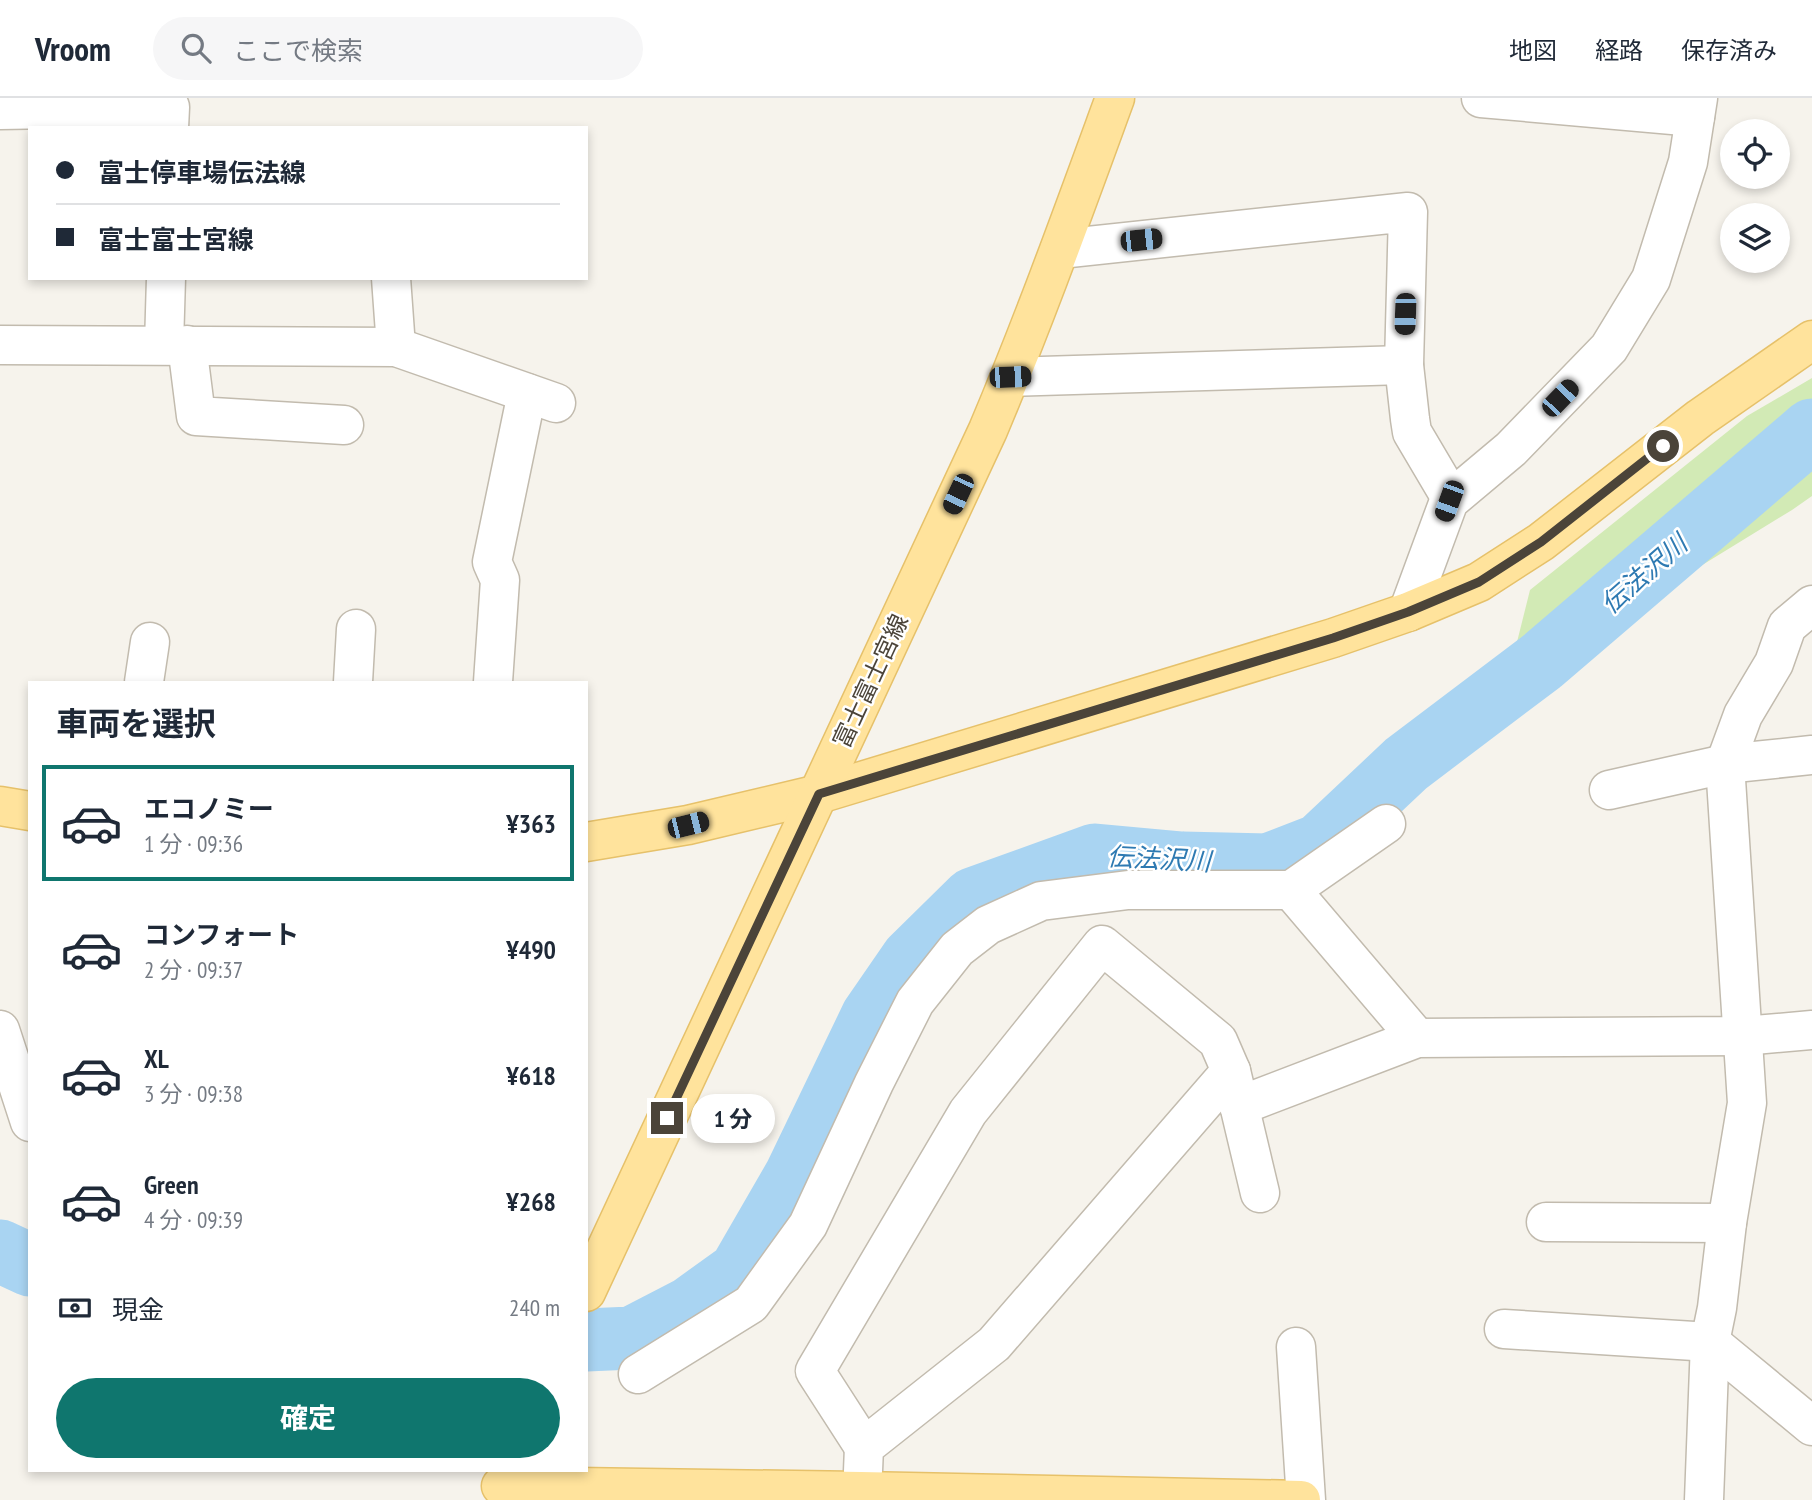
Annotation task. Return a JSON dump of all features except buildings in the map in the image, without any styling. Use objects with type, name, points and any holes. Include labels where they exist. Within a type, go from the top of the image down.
[{"type":"main road","name":"富士富士宮線","points":[[592,1279],[988,430],[1060,249],[1115,98]]},
{"type":"main road","points":[[588,842],[688,825],[819,794],[1333,638],[1408,612],[1479,582],[1541,542],[1700,418],[1812,340]]},
{"type":"main road","points":[[0,806],[28,811]]},
{"type":"main road","points":[[501,1485],[1301,1500]]},
{"type":"street","points":[[1408,612],[1451,498],[1511,449],[1609,348],[1651,279],[1688,162],[1696,108],[1481,98]]},
{"type":"street","points":[[0,110],[170,118]]},
{"type":"street","points":[[1060,249],[1408,212],[1404,365],[1412,432],[1451,498]]},
{"type":"street","points":[[166,280],[176,345],[196,416],[344,425]]},
{"type":"street","points":[[391,280],[396,347]]},
{"type":"street","points":[[0,345],[396,347],[541,398],[492,562],[500,580],[493,681]]},
{"type":"street","points":[[1010,377],[1404,365]]},
{"type":"street","points":[[1704,1500],[1710,1342],[1747,1103],[1724,764],[1743,716],[1774,663],[1787,626],[1812,605]]},
{"type":"street","points":[[353,681],[356,629]]},
{"type":"street","points":[[144,681],[150,642]]},
{"type":"street","points":[[1609,790],[1724,764],[1812,755]]},
{"type":"street","points":[[638,1374],[751,1304],[808,1226],[915,1002],[957,949],[988,925],[1041,901],[1128,890],[1291,890],[1386,824]]},
{"type":"street","points":[[1291,890],[1416,1038]]},
{"type":"street","points":[[861,1491],[864,1447],[816,1371],[968,1112],[1102,945],[1218,1041],[1235,1088],[1260,1193]]},
{"type":"street","points":[[0,1030],[28,1116]]},
{"type":"street","points":[[864,1447],[994,1344],[1235,1088],[1416,1038],[1743,1037],[1812,1030]]},
{"type":"street","points":[[1546,1222],[1727,1223]]},
{"type":"street","points":[[1504,1329],[1710,1342],[1812,1426]]},
{"type":"street","points":[[1296,1347],[1306,1500]]},
{"type":"green space","points":[[1812,378],[1812,496],[1699,567],[1604,638],[1531,705],[1496,667],[1516,646],[1530,590],[1747,416]]},
{"type":"waterway","name":"伝法沢川","points":[[588,1340],[632,1338],[690,1308],[740,1272],[796,1175],[872,1017],[912,959],[973,899],[1095,855],[1182,863],[1268,865],[1320,845],[1406,764],[1541,662],[1812,430]]},
{"type":"waterway","name":"伝法沢川","points":[[0,1251],[28,1264]]},
{"type":"route","points":[[667,1118],[819,794],[1333,638],[1408,612],[1479,582],[1541,542],[1663,446]]}]
